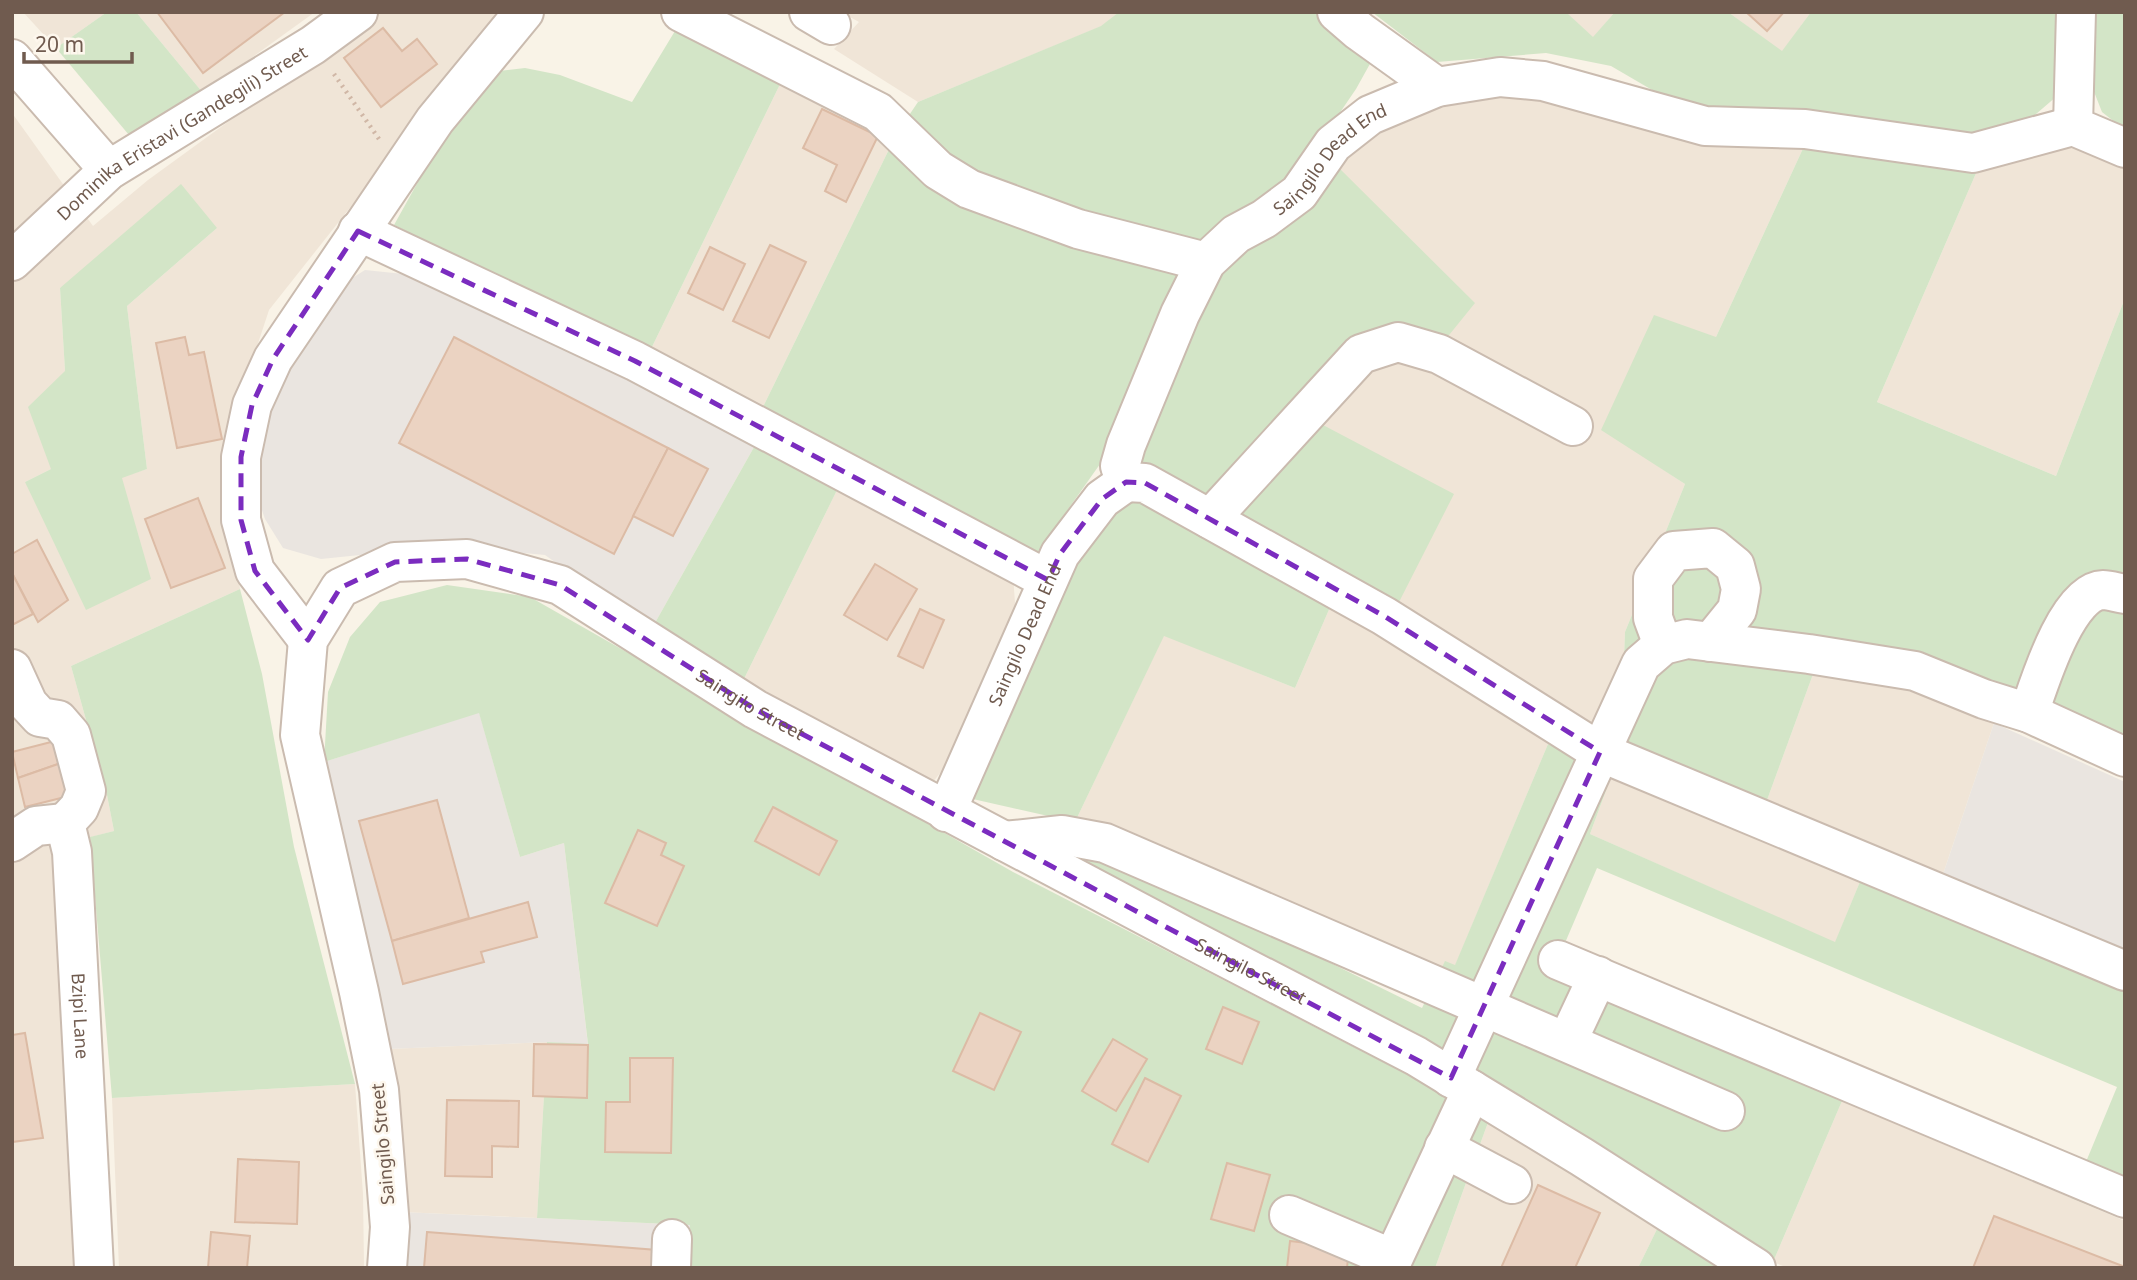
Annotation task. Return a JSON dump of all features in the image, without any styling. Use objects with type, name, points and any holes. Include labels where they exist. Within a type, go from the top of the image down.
[{"type":"street","name":"Dominika Eristavi (Gandegili) Street","points":[[12,261],[109,170],[313,45],[358,12]]},
{"type":"street","points":[[308,640],[255,571],[241,520],[241,457],[252,405],[273,359],[435,120],[524,12]]},
{"type":"street","points":[[1337,12],[1437,87]]},
{"type":"street","points":[[2076,12],[2073,126],[2125,148]]},
{"type":"street","points":[[688,14],[878,111],[938,170],[970,189],[1078,229],[1206,262]]},
{"type":"street","points":[[12,59],[109,170]]},
{"type":"street","name":"Saingilo Dead End","points":[[946,812],[1060,554],[1102,499],[1126,482],[1120,466],[1126,445],[1180,314],[1206,262],[1236,234],[1264,219],[1299,193],[1333,144],[1370,115],[1437,87],[1500,77],[1543,81],[1705,126],[1805,129],[1973,153],[2073,126]]},
{"type":"street","points":[[358,232],[635,361],[1048,580]]},
{"type":"street","points":[[1210,519],[1361,354],[1398,342],[1439,354],[1573,426]]},
{"type":"street","points":[[1126,482],[1145,483],[1384,616],[1600,752],[2125,971]]},
{"type":"street","points":[[1663,645],[1653,618],[1653,579],[1674,551],[1713,548],[1735,566],[1741,589],[1737,610],[1711,642]]},
{"type":"street","name":"Saingilo Street","points":[[387,1268],[390,1227],[379,1090],[300,735],[308,640],[340,588],[395,562],[467,559],[560,585],[755,709],[946,812],[1416,1056],[1582,1157],[1756,1268]]},
{"type":"street","points":[[2029,713],[2046,663],[2071,613],[2083,598],[2102,589],[2125,594]]},
{"type":"street","points":[[1290,1215],[1393,1259],[1444,1148],[1483,1007],[1641,664],[1663,645],[1687,639],[1809,654],[1915,671],[1984,699],[2029,713],[2125,757]]},
{"type":"street","points":[[12,669],[28,704],[40,717],[58,720],[71,735],[86,791],[79,808],[65,823],[36,826],[12,842]]},
{"type":"street","name":"Bzipi Lane","points":[[65,823],[72,852],[94,1268]]},
{"type":"street","points":[[1003,841],[1062,835],[1105,843],[1725,1111]]},
{"type":"street","points":[[1210,950],[1242,903]]},
{"type":"street","points":[[1558,960],[2125,1198]]},
{"type":"street","points":[[1567,1042],[1598,976]]},
{"type":"street","points":[[1444,1148],[1512,1184]]},
{"type":"path","points":[[313,45],[401,170]]},
{"type":"highlighted area","points":[[358,231],[635,361],[1048,580],[1060,554],[1102,499],[1126,482],[1145,483],[1384,616],[1600,752],[1451,1078],[755,709],[560,585],[467,559],[395,562],[340,588],[308,640],[255,571],[241,520],[241,457],[252,405],[273,359]]},
{"type":"shaded area","points":[[23,12],[107,12],[56,48]]},
{"type":"shaded area","points":[[136,12],[315,12],[203,93]]},
{"type":"shaded area","points":[[379,12],[505,12],[269,310],[235,413],[225,488],[240,589],[71,666],[107,795],[114,831],[54,847],[76,1268],[12,1268],[12,113],[93,226],[148,180]],"holes":[[[217,228],[127,306],[147,469],[122,477],[25,482],[51,469],[65,371],[60,288]]]},
{"type":"shaded area","points":[[841,12],[1119,12],[1102,26],[918,102],[834,49],[859,22]]},
{"type":"shaded area","points":[[1566,12],[1615,12],[1593,38]]},
{"type":"shaded area","points":[[1728,12],[1811,12],[1782,52]]},
{"type":"shaded area","points":[[784,76],[897,133],[761,411],[650,351]]},
{"type":"shaded area","points":[[1511,86],[1806,142],[1716,337],[1602,429],[1685,484],[1625,632],[1624,658],[1594,736],[1398,604],[1323,425],[1358,382],[1335,164],[1388,96]]},
{"type":"shaded area","points":[[2089,148],[2125,164],[2125,298],[2056,476],[1877,402],[1980,164],[2027,149]]},
{"type":"shaded area","points":[[365,270],[413,275],[758,440],[651,630],[545,555],[448,546],[321,559],[283,548],[265,519],[255,490],[254,453],[279,379],[343,284]]},
{"type":"shaded area","points":[[841,482],[1013,575],[1016,617],[946,766],[932,783],[740,687]]},
{"type":"shaded area","points":[[1331,605],[1432,655],[1548,744],[1455,966],[1445,962],[1438,976],[1075,822],[1164,635],[1295,688]]},
{"type":"shaded area","points":[[1816,666],[1913,681],[1994,723],[1940,883],[1763,811]]},
{"type":"shaded area","points":[[479,712],[520,857],[564,843],[588,1045],[547,1042],[389,1049],[324,762]]},
{"type":"shaded area","points":[[1994,723],[2125,782],[2125,978],[1934,901]]},
{"type":"shaded area","points":[[1611,777],[1864,872],[1835,943],[1590,834]]},
{"type":"shaded area","points":[[547,1042],[537,1218],[401,1212],[389,1049]]},
{"type":"shaded area","points":[[355,1084],[363,1194],[364,1268],[119,1268],[112,1098]]},
{"type":"shaded area","points":[[1842,1101],[2125,1221],[2125,1268],[1788,1268],[1773,1262]]},
{"type":"shaded area","points":[[1490,1117],[1658,1227],[1638,1268],[1435,1268]]},
{"type":"shaded area","points":[[401,1212],[690,1225],[690,1268],[400,1268]]},
{"type":"green space","points":[[107,12],[136,12],[203,93],[129,135],[56,48]]},
{"type":"green space","points":[[1119,12],[1316,12],[1371,62],[1356,89],[1285,193],[1214,227],[1157,338],[1105,457],[1035,556],[761,411],[897,133],[918,102],[1101,26]]},
{"type":"green space","points":[[1372,12],[1566,12],[1593,37],[1615,12],[1728,12],[1782,51],[1811,12],[2065,12],[2057,96],[2029,120],[1972,145],[1709,116],[1659,94],[1611,66],[1546,53],[1437,62]]},
{"type":"green space","points":[[2090,12],[2125,12],[2125,130],[2102,112],[2089,79]]},
{"type":"green space","points":[[678,26],[784,76],[650,351],[394,225],[438,146],[499,71],[525,68],[560,75],[632,102]]},
{"type":"green space","points":[[1806,142],[1980,164],[1877,402],[2056,476],[2125,298],[2125,748],[1925,661],[1624,658],[1625,632],[1685,484],[1601,430],[1654,315],[1716,337]]},
{"type":"green space","points":[[1335,164],[1475,303],[1424,366],[1385,356],[1358,382],[1323,425],[1454,494],[1398,604],[1134,468],[1218,268]]},
{"type":"green space","points":[[181,184],[217,228],[127,306],[147,469],[122,478],[151,579],[86,610],[25,482],[51,469],[28,407],[65,371],[60,288]]},
{"type":"green space","points":[[758,440],[841,482],[740,687],[651,630]]},
{"type":"green space","points":[[1127,496],[1151,499],[1331,605],[1295,688],[1164,636],[1075,822],[964,797],[1085,534]]},
{"type":"green space","points":[[447,585],[530,597],[1013,872],[1490,1117],[1435,1268],[690,1268],[690,1225],[537,1218],[547,1042],[588,1044],[564,843],[520,857],[479,713],[324,762],[328,692],[350,637],[380,602]]},
{"type":"green space","points":[[240,589],[262,674],[294,847],[355,1084],[112,1098],[90,837],[114,831],[107,795],[71,666]]},
{"type":"green space","points":[[1721,655],[1816,666],[1763,811],[1615,746],[1646,684],[1681,658]]},
{"type":"green space","points":[[1548,744],[1611,777],[1590,834],[1835,942],[1864,872],[2125,978],[2125,1188],[2110,1181],[2098,1209],[2071,1198],[2117,1087],[1597,868],[1550,978],[1842,1101],[1773,1262],[1725,1237],[1546,1112],[1413,1032],[1051,847],[1156,877],[1422,1008],[1445,961],[1455,965]]},
{"type":"green space","points":[[1658,1227],[1717,1268],[1638,1268]]},
{"type":"building","points":[[157,12],[285,12],[203,73]]},
{"type":"building","points":[[1746,12],[1784,12],[1767,31]]},
{"type":"building","points":[[383,28],[402,51],[417,39],[437,64],[381,107],[344,58]]},
{"type":"building","points":[[822,109],[878,136],[846,202],[825,191],[837,165],[803,148]]},
{"type":"building","points":[[770,245],[806,262],[769,338],[733,321]]},
{"type":"building","points":[[710,247],[745,264],[723,310],[688,293]]},
{"type":"building","points":[[185,337],[189,355],[204,352],[222,439],[177,448],[156,343]]},
{"type":"building","points":[[454,337],[668,448],[614,554],[399,443]]},
{"type":"building","points":[[668,448],[708,469],[673,536],[633,516]]},
{"type":"building","points":[[198,498],[225,568],[171,588],[145,519]]},
{"type":"building","points":[[37,540],[68,600],[38,622],[12,573],[12,554]]},
{"type":"building","points":[[875,564],[917,589],[887,640],[844,615]]},
{"type":"building","points":[[12,573],[33,614],[12,625]]},
{"type":"building","points":[[920,609],[944,620],[923,668],[898,656]]},
{"type":"building","points":[[55,741],[61,763],[18,778],[12,752]]},
{"type":"building","points":[[61,763],[69,796],[25,807],[18,778]]},
{"type":"building","points":[[437,800],[469,918],[392,941],[359,821]]},
{"type":"building","points":[[773,807],[837,841],[819,875],[755,841]]},
{"type":"building","points":[[638,830],[666,843],[661,855],[684,866],[657,926],[605,903]]},
{"type":"building","points":[[528,902],[537,937],[481,952],[484,962],[403,984],[392,941]]},
{"type":"building","points":[[1223,1007],[1259,1022],[1242,1064],[1206,1049]]},
{"type":"building","points":[[980,1013],[1021,1032],[994,1090],[953,1071]]},
{"type":"building","points":[[25,1033],[43,1138],[12,1142],[12,1035]]},
{"type":"building","points":[[1113,1039],[1147,1059],[1116,1111],[1082,1091]]},
{"type":"building","points":[[534,1044],[588,1045],[587,1098],[533,1096]]},
{"type":"building","points":[[630,1058],[673,1058],[671,1153],[605,1152],[606,1102],[630,1102]]},
{"type":"building","points":[[1145,1078],[1181,1096],[1148,1162],[1112,1144]]},
{"type":"building","points":[[447,1100],[519,1101],[518,1147],[492,1146],[492,1177],[445,1176]]},
{"type":"building","points":[[238,1159],[299,1162],[297,1224],[235,1222]]},
{"type":"building","points":[[1227,1163],[1270,1175],[1254,1231],[1211,1219]]},
{"type":"building","points":[[1538,1185],[1600,1213],[1575,1268],[1501,1268]]},
{"type":"building","points":[[1994,1216],[2125,1267],[2125,1268],[1973,1268]]},
{"type":"building","points":[[211,1232],[250,1236],[247,1268],[208,1268]]},
{"type":"building","points":[[427,1232],[657,1250],[655,1268],[424,1268]]},
{"type":"building","points":[[1290,1241],[1349,1248],[1347,1268],[1287,1268]]}]
